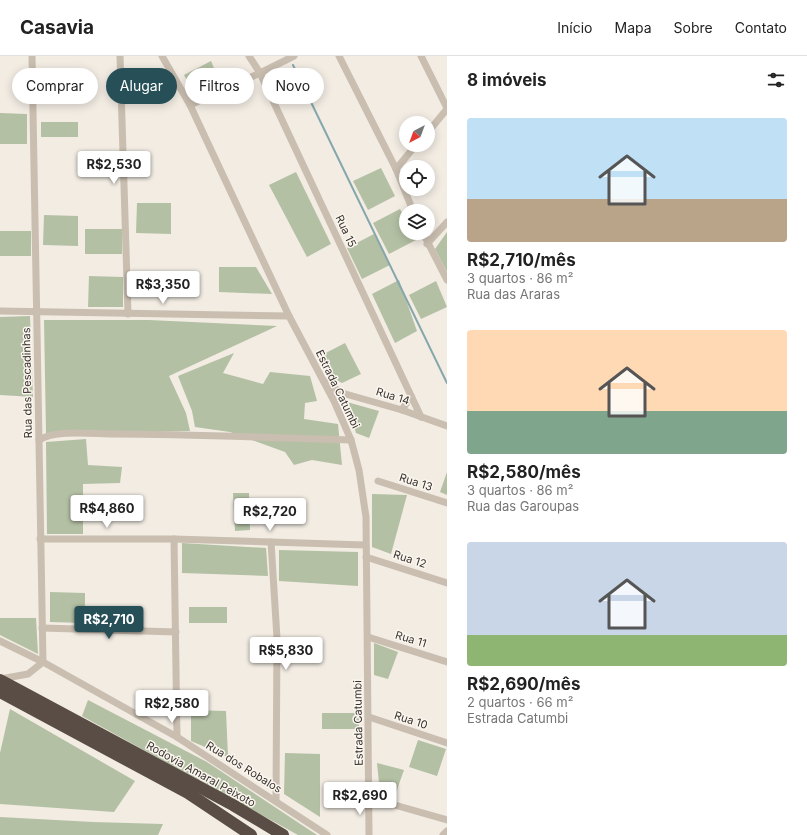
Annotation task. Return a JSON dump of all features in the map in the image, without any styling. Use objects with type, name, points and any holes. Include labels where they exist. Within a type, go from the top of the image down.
[{"type":"highway","name":"Rodovia Amaral Peixoto","points":[[0,679],[213,795],[283,835]]},
{"type":"highway","points":[[0,692],[188,793],[251,835]]},
{"type":"street","name":"Rua das Pescadinhas","points":[[32,56],[42,662]]},
{"type":"street","points":[[120,56],[128,314]]},
{"type":"street","name":"Estrada Catumbi","points":[[162,56],[190,105],[289,316],[334,401],[351,440],[359,470],[365,503],[370,798],[369,835]]},
{"type":"street","name":"Rua 15","points":[[250,56],[260,74],[421,417]]},
{"type":"street","points":[[190,105],[260,74],[294,56]]},
{"type":"street","points":[[339,56],[396,169],[411,204]]},
{"type":"street","points":[[421,56],[447,109],[435,124]]},
{"type":"street","points":[[396,169],[410,152]]},
{"type":"street","points":[[427,244],[447,222]]},
{"type":"street","points":[[426,240],[447,280]]},
{"type":"street","points":[[0,311],[289,316]]},
{"type":"street","name":"Rua 14","points":[[323,380],[342,393],[402,410],[447,426]]},
{"type":"street","points":[[334,401],[342,393]]},
{"type":"street","points":[[402,410],[411,396]]},
{"type":"street","points":[[39,440],[59,434],[83,434],[351,440]]},
{"type":"street","name":"Rua 13","points":[[378,481],[447,504]]},
{"type":"street","points":[[40,539],[174,539],[365,545]]},
{"type":"street","points":[[174,539],[177,737]]},
{"type":"street","points":[[271,542],[277,638],[276,800]]},
{"type":"street","name":"Rua 12","points":[[366,557],[447,583]]},
{"type":"street","points":[[42,628],[176,632]]},
{"type":"street","name":"Rua 11","points":[[368,637],[447,662]]},
{"type":"street","name":"Rua dos Robalos","points":[[0,641],[42,662],[177,737],[276,800],[327,835]]},
{"type":"street","points":[[0,679],[28,674],[42,662]]},
{"type":"street","name":"Rua 10","points":[[369,717],[447,743]]},
{"type":"street","points":[[370,798],[447,820]]},
{"type":"street","points":[[443,835],[447,832]]},
{"type":"green space","points":[[211,61],[214,68],[198,68]]},
{"type":"green space","points":[[0,113],[27,114],[27,144],[0,144]]},
{"type":"green space","points":[[41,122],[78,122],[78,137],[41,137]]},
{"type":"green space","points":[[381,168],[395,196],[368,210],[353,181]]},
{"type":"green space","points":[[296,172],[331,244],[307,257],[269,185]]},
{"type":"green space","points":[[137,203],[171,203],[171,234],[136,233]]},
{"type":"green space","points":[[399,210],[399,240],[416,240],[389,254],[373,223]]},
{"type":"green space","points":[[44,215],[78,216],[78,246],[43,245]]},
{"type":"green space","points":[[85,229],[122,229],[122,254],[85,254]]},
{"type":"green space","points":[[0,231],[31,231],[31,256],[0,256]]},
{"type":"green space","points":[[447,232],[447,272],[435,249]]},
{"type":"green space","points":[[374,234],[390,265],[362,279],[347,248]]},
{"type":"green space","points":[[219,267],[256,267],[272,294],[219,292]]},
{"type":"green space","points":[[89,276],[123,277],[123,307],[88,307]]},
{"type":"green space","points":[[399,280],[417,331],[395,343],[372,294]]},
{"type":"green space","points":[[436,281],[447,307],[421,319],[409,295]]},
{"type":"green space","points":[[30,316],[33,397],[0,395],[0,317]]},
{"type":"green space","points":[[44,320],[149,320],[277,326],[169,376],[186,413],[190,431],[46,433]]},
{"type":"green space","points":[[345,343],[361,374],[342,383],[331,377],[318,357]]},
{"type":"green space","points":[[234,353],[223,373],[263,384],[270,372],[310,376],[317,401],[305,403],[304,419],[338,424],[342,465],[312,460],[294,465],[285,452],[230,432],[195,427],[192,411],[178,376]]},
{"type":"green space","points":[[347,402],[379,411],[369,438],[356,433]]},
{"type":"green space","points":[[86,439],[88,465],[122,467],[120,483],[83,484],[83,534],[47,534],[46,442]]},
{"type":"green space","points":[[447,472],[447,495],[440,492]]},
{"type":"green space","points":[[233,493],[249,493],[250,530],[235,531]]},
{"type":"green space","points":[[372,494],[407,495],[391,554],[372,547]]},
{"type":"green space","points":[[182,543],[266,548],[268,576],[182,573]]},
{"type":"green space","points":[[279,550],[358,552],[358,586],[279,581]]},
{"type":"green space","points":[[50,592],[85,593],[85,623],[50,622]]},
{"type":"green space","points":[[189,607],[227,607],[227,623],[189,623]]},
{"type":"green space","points":[[0,618],[36,618],[38,654],[0,635]]},
{"type":"green space","points":[[282,639],[320,639],[320,655],[283,655]]},
{"type":"green space","points":[[374,643],[398,652],[388,679],[374,675]]},
{"type":"green space","points":[[88,700],[207,762],[317,835],[298,835],[82,716]]},
{"type":"green space","points":[[10,709],[135,781],[114,812],[0,804],[0,753]]},
{"type":"green space","points":[[191,710],[226,711],[228,757],[191,741]]},
{"type":"green space","points":[[322,713],[359,713],[359,729],[322,729]]},
{"type":"green space","points":[[418,740],[446,749],[437,776],[409,767]]},
{"type":"green space","points":[[285,753],[320,754],[320,817],[284,794]]},
{"type":"green space","points":[[377,763],[404,770],[394,798],[380,793]]},
{"type":"green space","points":[[0,817],[163,824],[158,835],[0,835]]},
{"type":"waterway","points":[[293,65],[447,383]]}]
